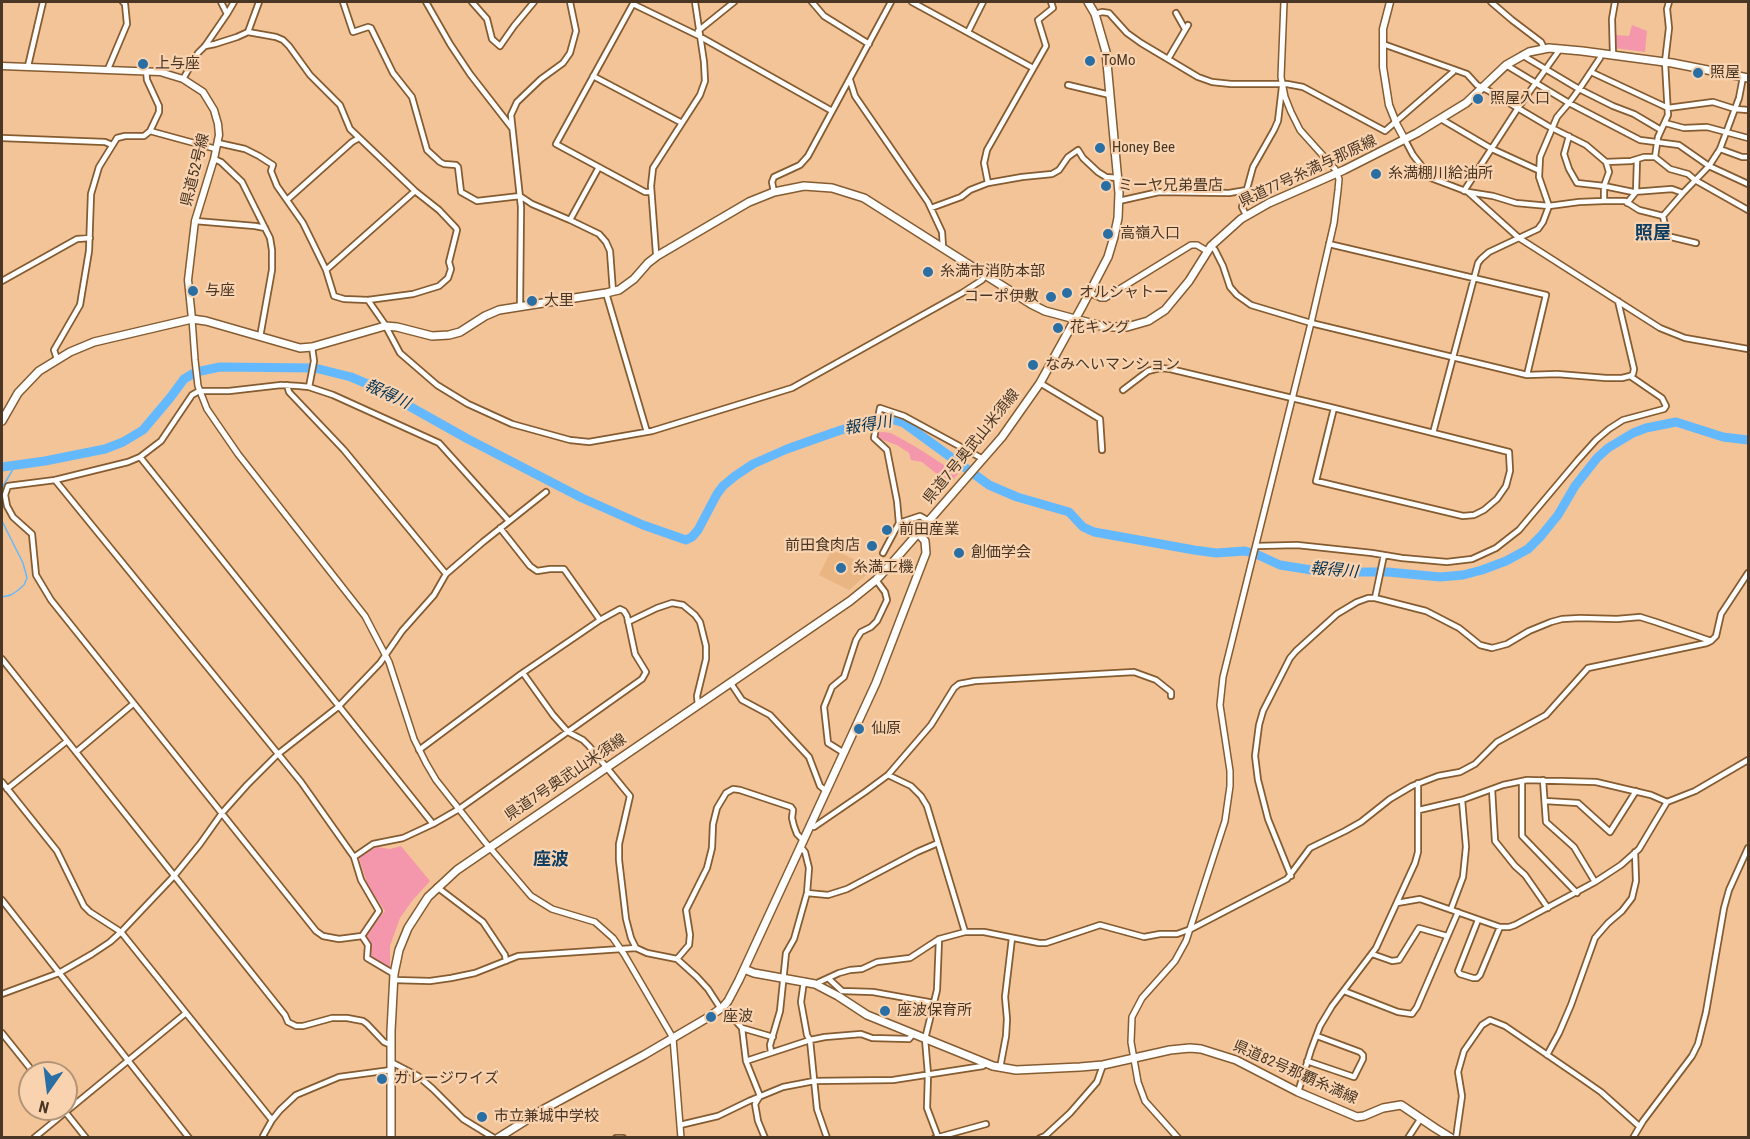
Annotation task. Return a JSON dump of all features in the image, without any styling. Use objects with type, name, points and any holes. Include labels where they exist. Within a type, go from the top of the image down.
[{"type":"main road","name":"県道7号奥武山米須線","points":[[391,1137],[394,977],[399,950],[408,928],[420,906],[436,887],[490,847],[850,601],[876,579],[982,461],[1020,414],[1040,383],[1090,293],[1111,247],[1118,218],[1118,178],[1106,52],[1095,14],[1089,2]]},
{"type":"main road","points":[[1390,2],[1383,29],[1383,67],[1386,92],[1395,121],[1405,140]]},
{"type":"main road","name":"県道77号糸満与那原線","points":[[2,420],[12,402],[39,371],[57,359],[94,342],[192,319],[294,347],[312,347],[385,326],[432,336],[449,335],[460,332],[491,313],[520,306],[610,292],[629,283],[648,262],[657,256],[742,206],[774,192],[795,187],[832,188],[848,191],[871,201],[1038,308],[1107,327],[1119,328],[1148,321],[1165,310],[1179,294],[1209,248],[1246,215],[1269,202],[1337,174],[1405,140],[1466,103],[1506,65],[1522,55],[1544,48],[1601,53],[1665,62],[1746,78]]},
{"type":"main road","name":"県道52号線","points":[[2,66],[146,70],[166,73],[183,79],[203,92],[211,104],[218,124],[217,146],[195,221],[188,280],[192,319]]},
{"type":"main road","points":[[496,1137],[722,1008],[744,969],[876,683],[926,553],[925,541],[918,533]]},
{"type":"main road","name":"県道82号那覇糸満線","points":[[744,969],[754,973],[804,981],[840,993],[867,1015],[1000,1068],[1016,1070],[1103,1065],[1170,1050],[1201,1049],[1236,1060],[1298,1092],[1357,1116],[1401,1105],[1451,1137]]},
{"type":"street","points":[[28,66],[43,2]]},
{"type":"street","points":[[108,69],[127,24],[123,2]]},
{"type":"street","points":[[221,2],[227,14]]},
{"type":"street","points":[[183,79],[198,53],[234,2]]},
{"type":"street","points":[[248,32],[259,2]]},
{"type":"street","points":[[343,2],[353,32],[371,28],[389,66],[412,97],[427,150],[440,162],[458,167],[461,192],[477,201],[519,196],[599,234],[606,242],[610,251],[610,292],[647,432]]},
{"type":"street","points":[[426,2],[470,74],[512,128]]},
{"type":"street","points":[[472,2],[487,19],[492,39],[500,46],[534,2]]},
{"type":"street","points":[[520,306],[521,207],[511,115],[517,102],[563,63],[570,53],[576,31],[570,2]]},
{"type":"street","points":[[657,256],[651,177],[654,168],[700,95],[705,81],[695,2]]},
{"type":"street","points":[[699,34],[734,2]]},
{"type":"street","points":[[812,2],[824,16],[868,44]]},
{"type":"street","points":[[774,192],[772,182],[774,177],[804,161],[891,2]]},
{"type":"street","points":[[912,2],[1033,68]]},
{"type":"street","points":[[968,32],[983,2]]},
{"type":"street","points":[[988,183],[984,163],[987,150],[1046,46],[1038,20],[1053,8],[1051,2]]},
{"type":"street","points":[[1246,215],[1242,207],[1254,162],[1268,142],[1278,121],[1282,84],[1284,2]]},
{"type":"street","points":[[1491,2],[1541,42],[1544,48]]},
{"type":"street","points":[[1612,55],[1612,19],[1615,2]]},
{"type":"street","points":[[1655,158],[1668,108],[1665,62],[1669,2]]},
{"type":"street","points":[[651,192],[645,192],[556,144],[634,3],[699,34],[832,111]]},
{"type":"street","points":[[1168,59],[1187,27],[1176,12]]},
{"type":"street","points":[[1095,14],[1109,13],[1127,33],[1198,77],[1212,82],[1231,84],[1282,84],[1303,87],[1385,131],[1453,72],[1453,69]]},
{"type":"street","points":[[150,131],[217,146],[245,149],[273,165],[272,176],[279,191],[303,223],[326,270],[334,296],[344,299],[368,300],[413,294],[439,286],[448,278],[456,228],[350,129],[340,105],[310,75],[285,42],[276,37],[248,32],[215,45],[205,46]]},
{"type":"street","points":[[1383,44],[1467,74],[1477,85],[1551,128],[1586,145],[1606,162],[1609,172],[1604,186],[1604,201]]},
{"type":"street","points":[[1466,192],[1518,108],[1561,49]]},
{"type":"street","points":[[1433,433],[1473,278],[1480,259],[1489,252],[1541,226],[1549,206],[1538,170],[1539,157],[1557,117],[1591,72],[1601,53]]},
{"type":"street","points":[[1522,55],[1579,89],[1634,114],[1661,130]]},
{"type":"street","points":[[1506,65],[1569,103],[1640,140],[1679,145],[1709,166],[1749,184]]},
{"type":"street","points":[[57,359],[54,350],[79,308],[90,238],[92,189],[99,167],[117,138],[121,136],[142,137],[150,131],[160,109],[147,80],[146,70]]},
{"type":"street","points":[[1591,72],[1668,108],[1713,102],[1735,109],[1749,110]]},
{"type":"street","points":[[593,76],[682,123]]},
{"type":"street","points":[[1696,243],[1667,236],[1664,216],[1709,166],[1720,149],[1746,78]]},
{"type":"street","points":[[850,80],[855,96],[911,175],[931,208],[942,232],[943,247]]},
{"type":"street","points":[[1178,1137],[1160,1120],[1146,1101],[1138,1082],[1131,1029],[1132,1017],[1137,1006],[1175,961],[1186,941],[1225,821],[1230,771],[1222,721],[1221,690],[1311,323],[1334,222],[1338,190],[1335,169],[1300,130],[1291,112],[1282,84]]},
{"type":"street","points":[[1068,85],[1110,95]]},
{"type":"street","points":[[1441,119],[1492,149],[1538,170]]},
{"type":"street","points":[[1665,123],[1684,128],[1707,127],[1749,138]]},
{"type":"street","points":[[1569,136],[1564,154],[1577,183],[1636,192],[1672,189],[1683,193]]},
{"type":"street","points":[[2,138],[105,142],[112,145]]},
{"type":"street","points":[[287,201],[359,138]]},
{"type":"street","points":[[1405,140],[1413,155],[1431,178],[1466,192],[1493,196],[1516,203],[1549,206],[1604,201],[1628,203],[1639,210],[1664,216]]},
{"type":"street","points":[[1720,149],[1742,157],[1749,157]]},
{"type":"street","points":[[931,208],[961,197],[970,190],[988,183],[1052,174],[1059,170],[1068,157],[1078,150],[1098,172],[1106,177],[1118,178]]},
{"type":"street","points":[[1606,162],[1622,162],[1644,157],[1655,158],[1670,169],[1688,174],[1749,210]]},
{"type":"street","points":[[214,159],[221,162],[243,182],[265,228],[272,250],[260,338]]},
{"type":"street","points":[[1628,203],[1636,192],[1636,160]]},
{"type":"street","points":[[570,220],[599,167]]},
{"type":"street","points":[[1119,201],[1159,192],[1228,193],[1247,190]]},
{"type":"street","points":[[326,270],[415,191]]},
{"type":"street","points":[[1466,192],[1519,238],[1660,328],[1685,338],[1749,349]]},
{"type":"street","points":[[195,221],[265,228]]},
{"type":"street","points":[[2,281],[77,239],[90,238]]},
{"type":"street","points":[[1329,244],[1546,295],[1527,375]]},
{"type":"street","points":[[1090,293],[1104,298],[1191,245],[1197,245],[1209,248],[1223,266],[1230,287],[1251,305],[1311,323],[1527,375],[1557,374],[1606,378],[1630,376],[1634,369],[1618,301]]},
{"type":"street","points":[[368,300],[400,353],[429,380],[468,404],[500,420],[552,436],[579,441],[600,441],[647,432],[792,388],[953,298],[982,280],[986,275]]},
{"type":"street","points":[[192,319],[199,389],[207,409],[224,437],[365,616],[386,656],[419,750],[436,780],[531,896],[552,909],[594,922],[620,948],[673,1038],[681,1137]]},
{"type":"street","points":[[310,385],[314,361],[312,347]]},
{"type":"street","points":[[1123,390],[1148,371],[1160,368],[1199,375],[1334,408],[1509,452],[1510,471],[1506,486],[1497,499],[1484,510],[1474,515],[1463,516],[1316,481],[1334,408]]},
{"type":"street","points":[[1256,546],[1298,545],[1383,557],[1459,561],[1472,559],[1496,548],[1526,523],[1584,454],[1609,429],[1623,420],[1664,409],[1666,406],[1662,398],[1630,376]]},
{"type":"street","points":[[1040,383],[1100,419],[1102,450]]},
{"type":"street","points":[[287,385],[289,392],[344,450],[446,574]]},
{"type":"street","points":[[55,480],[316,801],[354,856],[361,880],[379,911],[362,936],[339,939],[323,936],[316,931],[51,600],[36,574],[32,534],[13,517],[7,506],[5,495],[8,486],[55,480],[140,457],[161,441],[192,395],[199,389],[229,391],[310,385],[439,443],[509,521]]},
{"type":"street","points":[[882,553],[899,523],[887,450],[874,438],[880,408],[904,416],[982,461]]},
{"type":"street","points":[[140,457],[433,824]]},
{"type":"street","points":[[2,994],[59,973],[92,954],[121,932],[174,876],[222,813],[247,785],[278,754],[338,707],[386,656],[411,620],[434,595],[446,574],[546,492]]},
{"type":"street","points":[[899,523],[920,516],[929,521]]},
{"type":"street","points":[[500,528],[530,566],[537,571],[564,569],[600,620]]},
{"type":"street","points":[[1375,597],[1383,557]]},
{"type":"street","points":[[815,984],[877,962],[910,958],[939,939],[965,932],[984,932],[1040,944],[1100,925],[1144,937],[1177,934],[1191,929],[1291,876],[1310,848],[1361,822],[1390,799],[1418,783],[1460,772],[1475,764],[1497,742],[1546,714],[1588,668],[1712,641],[1716,636],[1721,614],[1746,583],[1749,573]]},
{"type":"street","points":[[844,753],[828,743],[824,707],[832,687],[844,677],[856,640],[861,632],[877,621],[886,600],[885,592],[876,579]]},
{"type":"street","points":[[1291,876],[1271,828],[1258,780],[1256,756],[1259,725],[1263,711],[1282,673],[1296,651],[1337,614],[1357,602],[1368,597],[1375,597],[1426,610],[1459,628],[1480,645],[1492,648],[1507,644],[1551,622],[1580,618],[1640,617],[1712,641]]},
{"type":"street","points":[[628,622],[672,603],[683,605],[695,615],[700,622],[706,646],[706,659],[697,696],[698,705]]},
{"type":"street","points":[[354,856],[373,844],[403,838],[459,809],[645,676],[646,672],[634,654],[624,611],[620,609],[600,620],[523,673],[419,750]]},
{"type":"street","points":[[2,659],[285,1015],[288,1022],[303,1026],[332,1018],[363,1021],[384,1042],[391,1045]]},
{"type":"street","points":[[810,825],[814,827],[888,775],[931,725],[954,688],[959,684],[975,681],[1134,672],[1156,680],[1171,692],[1171,696]]},
{"type":"street","points":[[523,673],[553,715],[568,732],[583,740],[630,796],[619,860],[626,919],[636,948]]},
{"type":"street","points":[[730,682],[742,700],[770,715],[809,758],[820,786],[826,791]]},
{"type":"street","points":[[76,752],[134,704]]},
{"type":"street","points":[[7,789],[67,741]]},
{"type":"street","points":[[1397,903],[1420,899],[1500,927],[1515,925],[1608,874],[1635,852],[1667,802],[1695,791],[1749,760]]},
{"type":"street","points":[[888,775],[911,786],[927,806],[965,932]]},
{"type":"street","points":[[1419,810],[1462,800],[1522,781],[1543,780],[1596,782],[1651,795],[1667,802]]},
{"type":"street","points":[[1543,780],[1546,822],[1574,847],[1595,882]]},
{"type":"street","points":[[1522,781],[1522,836],[1577,893]]},
{"type":"street","points":[[2,783],[57,852],[84,906],[121,932],[272,1120]]},
{"type":"street","points":[[1298,1092],[1320,1026],[1372,954],[1417,858],[1418,783]]},
{"type":"street","points":[[677,959],[689,945],[690,935],[686,910],[707,868],[717,808],[726,793],[733,789],[740,790],[791,807],[794,826],[802,843],[809,868],[807,893],[794,939],[786,953],[780,1011],[770,1045],[771,1052]]},
{"type":"street","points":[[1492,789],[1495,841],[1525,875],[1548,908]]},
{"type":"street","points":[[1545,801],[1578,803],[1610,832],[1636,791]]},
{"type":"street","points":[[1450,909],[1463,877],[1466,846],[1462,800]]},
{"type":"street","points":[[807,893],[828,895],[847,889],[938,843]]},
{"type":"street","points":[[1633,1137],[1692,1056],[1698,1044],[1706,1012],[1724,908],[1733,880],[1749,848]]},
{"type":"street","points":[[1547,1055],[1560,1033],[1596,938],[1632,898],[1636,881],[1635,852]]},
{"type":"street","points":[[436,887],[483,922],[505,955],[506,961]]},
{"type":"street","points":[[2,900],[189,1137]]},
{"type":"street","points":[[1344,991],[1398,1012],[1412,1014],[1458,912]]},
{"type":"street","points":[[1478,920],[1458,971],[1460,974],[1473,978],[1480,975],[1500,927]]},
{"type":"street","points":[[1372,954],[1392,961],[1399,960],[1419,928],[1447,936]]},
{"type":"street","points":[[362,936],[368,945],[367,958],[394,977],[430,981],[475,973],[518,956],[636,948],[647,953],[677,959],[708,989],[722,1008],[742,1028],[773,1037]]},
{"type":"street","points":[[1000,1068],[1006,1036],[1005,997],[1012,938]]},
{"type":"street","points":[[939,939],[937,990],[925,1038],[928,1074],[927,1108],[936,1137],[986,1124]]},
{"type":"street","points":[[829,979],[840,993],[873,993],[933,1004]]},
{"type":"street","points":[[804,981],[801,1002],[810,1040],[817,1109],[826,1137]]},
{"type":"street","points":[[78,1099],[186,1013]]},
{"type":"street","points":[[1456,1137],[1462,1096],[1458,1072],[1464,1051],[1482,1025],[1490,1020],[1547,1055],[1600,1092],[1639,1126]]},
{"type":"street","points":[[742,1028],[746,1061],[760,1096]]},
{"type":"street","points":[[2,1033],[24,1061]]},
{"type":"street","points":[[746,1061],[825,1037],[861,1034],[872,1038],[909,1039],[913,1034]]},
{"type":"street","points":[[1307,1061],[1354,1077],[1363,1059],[1360,1052],[1317,1035]]},
{"type":"street","points":[[680,1125],[718,1116],[783,1087],[814,1081],[893,1080],[983,1066],[986,1063]]},
{"type":"street","points":[[1040,1137],[1045,1136],[1070,1113],[1097,1082],[1103,1065]]},
{"type":"street","points":[[265,1137],[263,1136],[272,1120],[296,1095],[339,1077],[391,1066],[418,1076],[463,1119],[496,1137]]},
{"type":"street","points":[[760,1096],[755,1104],[758,1121],[765,1137]]},
{"type":"street","points":[[1408,1137],[1421,1118]]},
{"type":"street","points":[[34,1137],[52,1121]]},
{"type":"street","points":[[73,1121],[86,1137]]},
{"type":"street","points":[[616,1137],[623,1137]]},
{"type":"shaded area","points":[[1632,25],[1647,31],[1645,52],[1615,48],[1616,35],[1629,36]]},
{"type":"shaded area","points":[[876,433],[891,433],[916,447],[958,474],[951,481],[938,475],[922,462],[911,460],[909,453],[897,445],[877,438]]},
{"type":"shaded area","points":[[839,552],[873,569],[849,590],[819,575],[830,553]]},
{"type":"shaded area","points":[[401,846],[430,881],[400,918],[390,946],[390,967],[368,956],[368,941],[363,936],[385,911],[368,886],[359,858],[377,847],[390,849]]},
{"type":"waterway","name":"報得川","points":[[2,467],[105,449],[123,442],[143,430],[184,379],[196,372],[220,367],[315,368],[351,377],[377,388],[466,438],[582,498],[643,525],[686,540],[698,530],[723,486],[753,464],[835,432],[857,425],[891,419],[904,423],[989,485],[1017,497],[1069,512],[1083,527],[1094,532],[1216,553],[1245,551],[1280,565],[1324,572],[1388,572],[1440,577],[1463,575],[1482,570],[1528,549],[1558,515],[1575,486],[1597,458],[1608,448],[1633,433],[1676,422],[1723,437],[1748,440]]},
{"type":"waterway","points":[[2,488],[16,464]]},
{"type":"waterway","points":[[2,521],[23,563],[27,578],[24,585],[17,591],[2,597]]},
{"type":"place","name":"ToMo","points":[[1090,61]]},
{"type":"place","name":"上与座","points":[[143,64]]},
{"type":"place","name":"照屋","points":[[1698,73]]},
{"type":"place","name":"照屋入口","points":[[1478,99]]},
{"type":"place","name":"Honey Bee","points":[[1100,148]]},
{"type":"place","name":"糸満棚川給油所","points":[[1376,174]]},
{"type":"place","name":"ミーヤ兄弟畳店","points":[[1106,186]]},
{"type":"place","name":"高嶺入口","points":[[1108,234]]},
{"type":"place","name":"糸満市消防本部","points":[[928,272]]},
{"type":"place","name":"与座","points":[[193,291]]},
{"type":"place","name":"オルシャトー","points":[[1067,293]]},
{"type":"place","name":"コーポ伊敷","points":[[1051,297]]},
{"type":"place","name":"大里","points":[[532,301]]},
{"type":"place","name":"花キング","points":[[1058,328]]},
{"type":"place","name":"なみへいマンション","points":[[1033,365]]},
{"type":"place","name":"前田産業","points":[[887,530]]},
{"type":"place","name":"前田食肉店","points":[[872,546]]},
{"type":"place","name":"創価学会","points":[[959,553]]},
{"type":"place","name":"糸満工機","points":[[841,568]]},
{"type":"place","name":"仙原","points":[[859,729]]},
{"type":"place","name":"座波保育所","points":[[885,1011]]},
{"type":"place","name":"座波","points":[[711,1017]]},
{"type":"place","name":"ガレージワイズ","points":[[382,1079]]},
{"type":"place","name":"市立兼城中学校","points":[[482,1117]]},
{"type":"district","name":"照屋","points":[[1653,234]]},
{"type":"district","name":"座波","points":[[551,860]]}]
